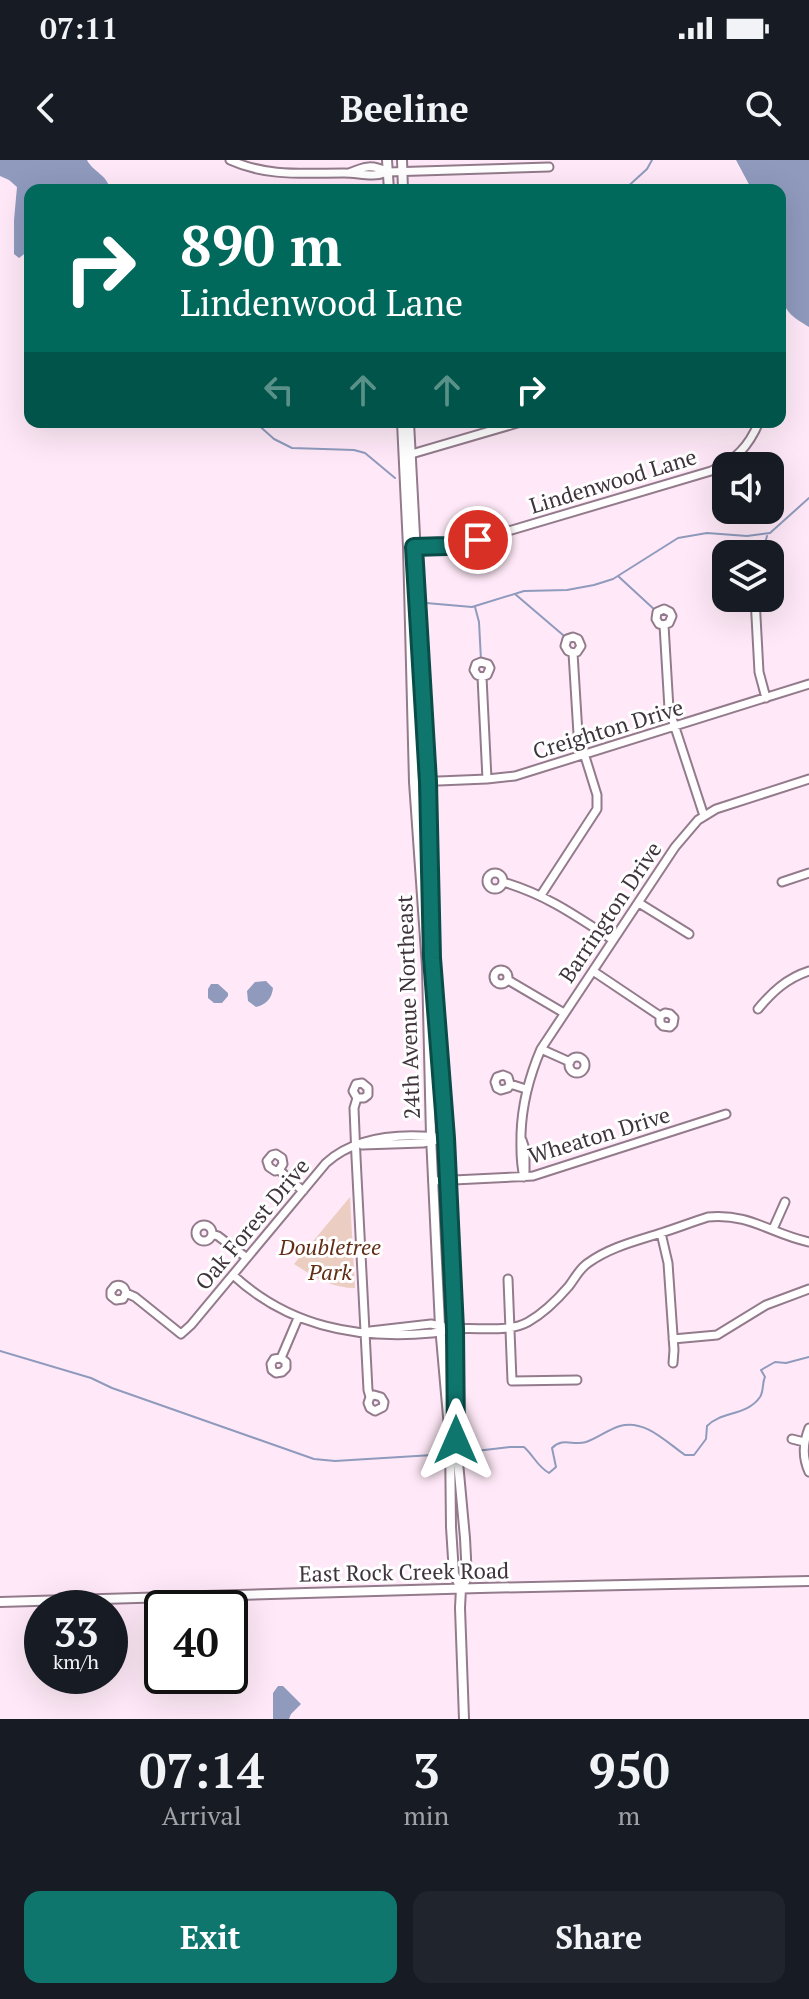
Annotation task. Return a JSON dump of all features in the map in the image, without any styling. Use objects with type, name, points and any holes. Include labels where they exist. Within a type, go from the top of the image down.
[{"type":"street","points":[[230,160],[255,169],[284,174],[349,173],[377,166],[388,172],[549,167]]},
{"type":"street","points":[[387,160],[389,184]]},
{"type":"street","points":[[402,160],[403,184]]},
{"type":"street","name":"24th Avenue Northeast","points":[[403,428],[428,782],[432,958],[446,1138],[455,1329],[453,1438]]},
{"type":"street","name":"24th Avenue Northeast","points":[[407,456],[409,428]]},
{"type":"street","points":[[407,456],[501,428]]},
{"type":"street","name":"Lindenwood Lane","points":[[411,547],[446,546],[478,540],[711,471],[743,450],[756,428]]},
{"type":"street","name":"24th Avenue Northeast","points":[[411,547],[414,782],[427,967],[440,1329],[465,1538],[467,1578],[461,1588]]},
{"type":"street","points":[[756,612],[759,672],[766,698]]},
{"type":"street","points":[[664,625],[668,702],[704,816]]},
{"type":"street","points":[[541,895],[597,809],[597,795],[577,726],[573,653]]},
{"type":"street","points":[[482,677],[487,779]]},
{"type":"street","name":"Creighton Drive","points":[[414,782],[515,776],[809,684]]},
{"type":"street","name":"Barrington Drive","points":[[524,1177],[526,1161],[521,1138],[526,1089],[541,1049],[675,847],[704,816],[735,802],[809,779]]},
{"type":"street","points":[[782,882],[809,873]]},
{"type":"street","points":[[503,882],[560,905],[613,940]]},
{"type":"street","points":[[639,903],[689,934]]},
{"type":"street","points":[[593,971],[660,1016]]},
{"type":"street","points":[[758,1009],[785,982],[809,971]]},
{"type":"street","points":[[508,980],[564,1013]]},
{"type":"street","points":[[541,1049],[570,1062]]},
{"type":"street","points":[[510,1084],[526,1089]]},
{"type":"street","points":[[357,1098],[354,1108],[355,1144],[370,1397]]},
{"type":"street","name":"Wheaton Drive","points":[[433,1181],[524,1177],[542,1173],[726,1114]]},
{"type":"street","name":"Oak Forest Drive","points":[[126,1293],[181,1334],[340,1151],[369,1139],[422,1135],[431,1139],[446,1138]]},
{"type":"street","points":[[279,1170],[303,1191]]},
{"type":"street","points":[[773,1229],[785,1202]]},
{"type":"street","points":[[233,1275],[267,1301],[298,1318],[330,1328],[365,1332],[431,1324],[440,1329],[510,1328],[525,1324],[546,1310],[585,1264],[610,1249],[708,1217],[741,1218],[809,1242]]},
{"type":"street","points":[[661,1233],[668,1263],[673,1363]]},
{"type":"street","points":[[212,1234],[247,1258]]},
{"type":"street","points":[[508,1279],[512,1381],[577,1380]]},
{"type":"street","points":[[673,1339],[717,1335],[766,1305],[809,1289]]},
{"type":"street","points":[[281,1358],[298,1318]]},
{"type":"street","points":[[809,1428],[804,1442],[809,1472]]},
{"type":"street","points":[[792,1439],[804,1442]]},
{"type":"street","name":"24th Avenue Northeast","points":[[454,1456],[451,1527],[454,1574],[461,1588],[464,1719]]},
{"type":"street","name":"East Rock Creek Road","points":[[0,1602],[809,1581]]},
{"type":"green space","name":"Doubletree Park","points":[[350,1197],[355,1288],[330,1284],[294,1264]]},
{"type":"water","points":[[0,160],[87,160],[108,184],[24,184],[24,254],[19,258],[14,254],[17,187],[0,176]]},
{"type":"water","points":[[736,160],[809,160],[809,327],[786,308],[786,184],[749,184]]},
{"type":"water","points":[[266,981],[273,988],[271,995],[266,1003],[256,1007],[248,1001],[247,991],[255,982]]},
{"type":"water","points":[[211,984],[218,984],[228,993],[222,1003],[214,1003],[208,998]]},
{"type":"water","points":[[278,1686],[283,1686],[301,1704],[289,1719],[273,1719],[273,1693]]},
{"type":"waterway","points":[[631,184],[652,160]]},
{"type":"waterway","points":[[262,428],[274,439],[292,448],[365,453],[395,478]]},
{"type":"waterway","points":[[426,603],[472,607],[524,591],[567,590],[594,585],[613,579],[678,538],[707,533],[747,536],[770,533],[809,498]]},
{"type":"waterway","points":[[766,540],[767,536]]},
{"type":"waterway","points":[[618,576],[656,611]]},
{"type":"waterway","points":[[515,594],[563,635]]},
{"type":"waterway","points":[[475,607],[481,660]]},
{"type":"waterway","points":[[0,1351],[91,1378],[314,1459],[335,1461],[449,1454]]},
{"type":"waterway","points":[[459,1453],[524,1447],[549,1473],[556,1467],[552,1448],[556,1445],[586,1442],[629,1425],[647,1429],[685,1455],[694,1455],[706,1439],[707,1426],[748,1407],[760,1397],[765,1377],[761,1370],[775,1362],[786,1363],[809,1357]]},
{"type":"route","points":[[456,1440],[455,1329],[446,1138],[432,958],[428,782],[414,547],[446,546],[478,540]]}]
